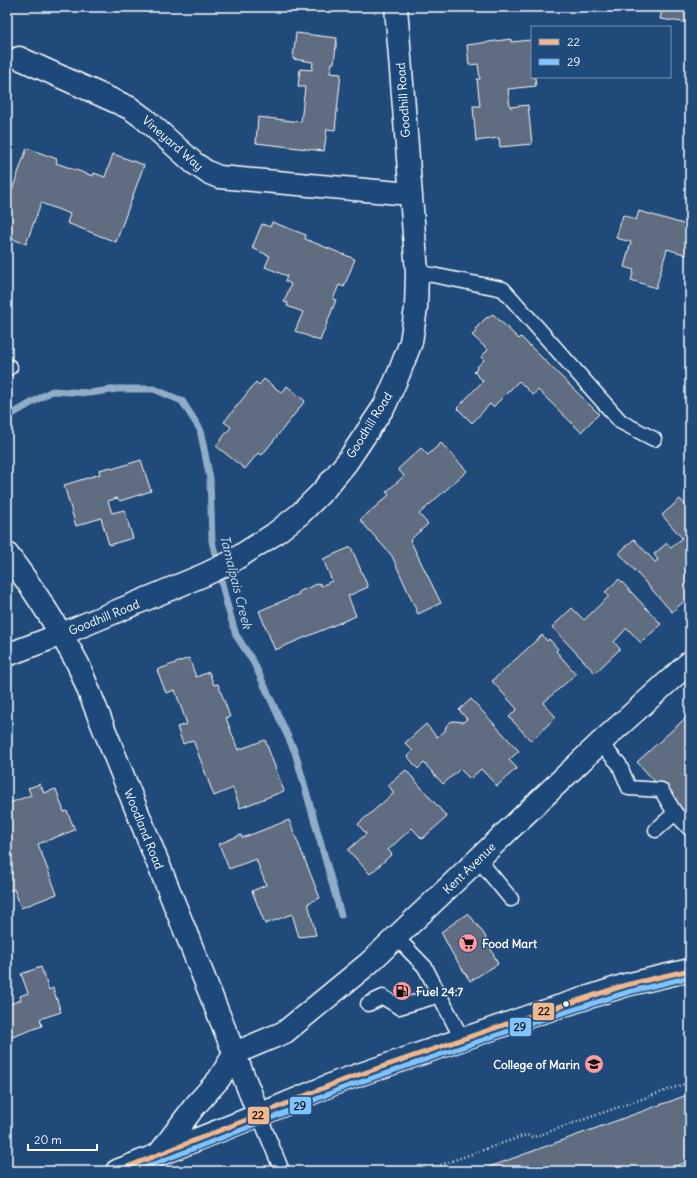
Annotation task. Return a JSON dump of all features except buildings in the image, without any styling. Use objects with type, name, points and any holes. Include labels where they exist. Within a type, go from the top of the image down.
[{"type":"street","name":"Goodhill Road","points":[[7,654],[62,634],[204,575],[229,563],[273,535],[300,514],[347,462],[384,405],[411,342],[416,308],[417,272],[396,7]]},
{"type":"street","name":"Vineyard Way","points":[[19,58],[130,108],[145,119],[194,163],[207,172],[219,177],[410,194]]},
{"type":"street","name":"Woodland Road","points":[[7,554],[28,582],[62,634],[78,664],[259,1115]]},
{"type":"street","name":"Kent Avenue","points":[[235,1053],[285,1032],[369,963],[600,743],[690,662]]},
{"type":"street","points":[[117,1171],[334,1084],[462,1039],[626,985],[690,970]]},
{"type":"street","points":[[159,1154],[194,1107],[219,1080],[235,1053]]},
{"type":"lane","points":[[417,272],[503,289],[621,422],[654,439]]},
{"type":"lane","points":[[600,743],[619,764],[629,788],[661,790],[675,813],[690,829]]},
{"type":"lane","points":[[656,830],[675,813]]},
{"type":"lane","points":[[478,859],[511,899]]},
{"type":"lane","points":[[396,937],[425,967],[462,1039]]},
{"type":"lane","points":[[368,1004],[383,997],[400,1007],[440,995]]},
{"type":"lane","points":[[259,1115],[282,1171]]},
{"type":"path","points":[[428,1170],[526,1135],[534,1137],[690,1082]]},
{"type":"waterway","name":"Tamalpais Creek","points":[[7,417],[52,391],[90,393],[117,389],[154,389],[182,401],[200,429],[210,479],[212,541],[226,601],[236,635],[254,663],[295,752],[341,915]]},
{"type":"transit line","name":"22","points":[[117,1171],[338,1082],[527,1017],[626,985],[690,970]]},
{"type":"transit line","name":"29","points":[[136,1171],[262,1122],[340,1089],[529,1024],[628,992],[690,977]]},
{"type":"place","name":"Food Mart","points":[[468,943]]},
{"type":"place","name":"Fuel 24:7","points":[[402,991]]},
{"type":"place","name":"College of Marin","points":[[594,1064]]}]
